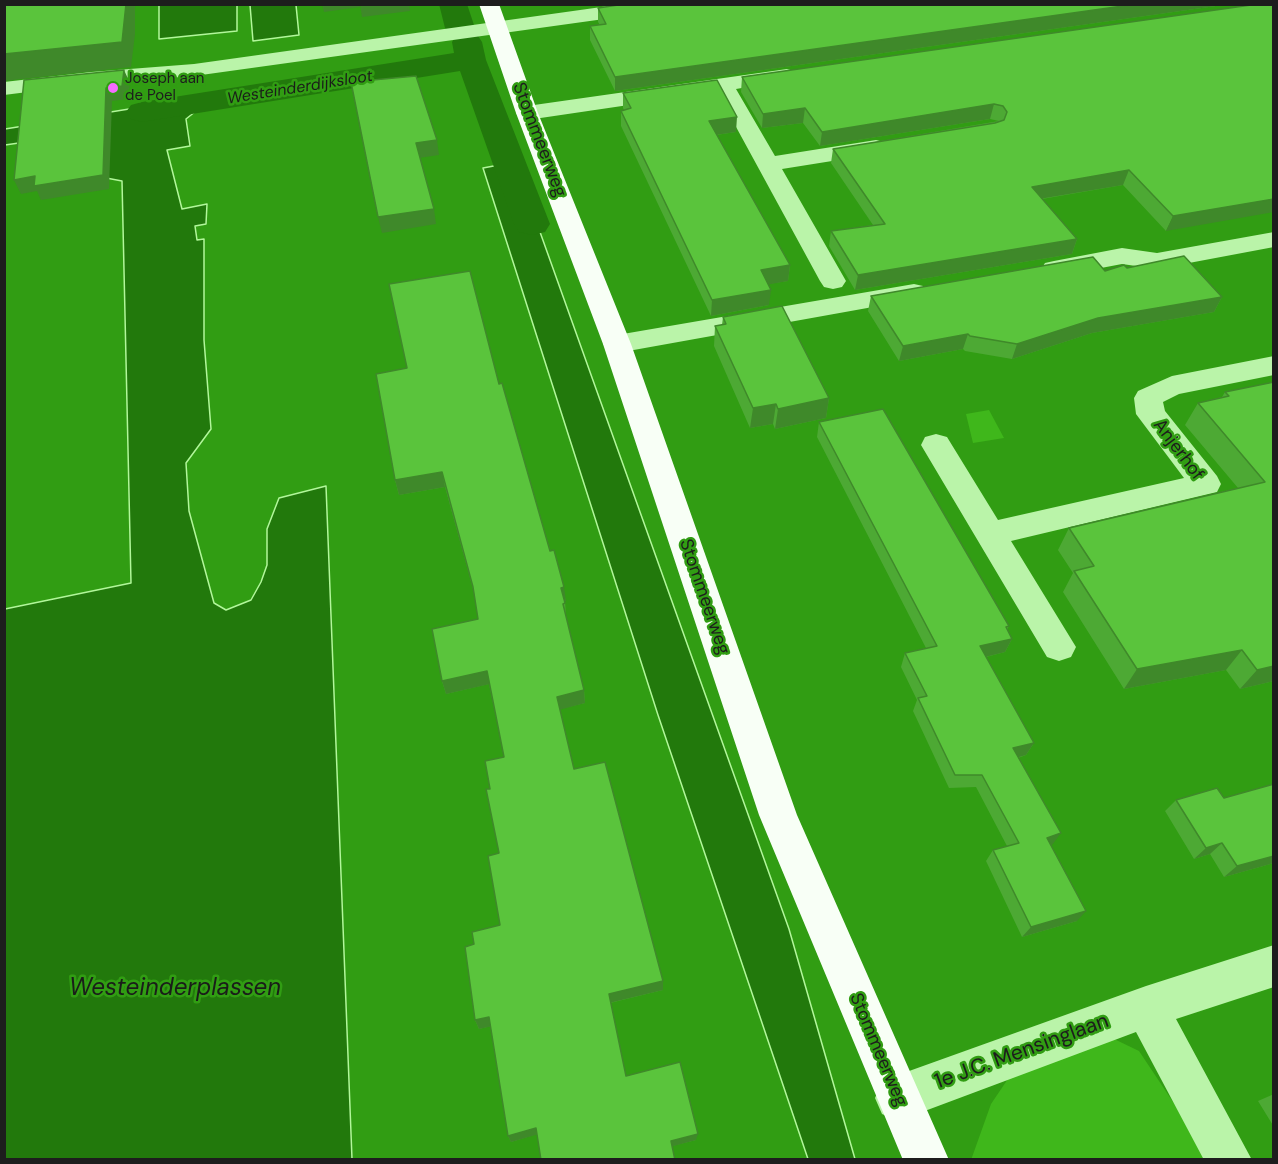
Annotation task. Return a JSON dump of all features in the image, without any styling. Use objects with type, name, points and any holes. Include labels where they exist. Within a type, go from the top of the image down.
[{"type":"main road","name":"Stommeerweg","points":[[493,16],[527,112],[617,344],[778,815],[926,1160]]},
{"type":"street","points":[[4,89],[91,78],[194,70],[493,16],[669,4]]},
{"type":"street","points":[[527,112],[802,73]]},
{"type":"street","points":[[723,84],[832,281]]},
{"type":"street","points":[[768,164],[895,144]]},
{"type":"street","points":[[1030,273],[1122,256],[1157,261],[1274,239]]},
{"type":"street","points":[[617,344],[937,288]]},
{"type":"street","name":"Anjerhof","points":[[990,534],[1206,484],[1151,414],[1148,398],[1172,387],[1274,365]]},
{"type":"street","points":[[936,445],[1059,647]]},
{"type":"street","name":"1e J.C. Mensinglaan","points":[[898,1098],[1146,1007],[1274,966]]},
{"type":"street","points":[[1146,1007],[1229,1160]]},
{"type":"shaded area","points":[[989,410],[1004,438],[973,443],[966,414]]},
{"type":"shaded area","points":[[1112,1038],[1139,1051],[1211,1159],[971,1160],[991,1104],[1018,1064]]},
{"type":"water","points":[[159,5],[237,5],[237,31],[159,39]]},
{"type":"water","points":[[250,5],[296,5],[299,35],[253,41]]},
{"type":"water","name":"Westeinderplassen","points":[[216,95],[186,119],[190,146],[167,150],[182,209],[207,204],[206,224],[195,226],[197,240],[204,239],[204,340],[211,429],[186,463],[189,511],[214,603],[226,610],[251,600],[261,582],[267,565],[267,529],[279,498],[326,486],[352,1159],[5,1159],[4,606],[5,609],[131,583],[122,181],[101,177],[95,132],[5,145],[5,129]]},
{"type":"water","points":[[515,162],[789,929],[855,1159],[808,1159],[658,715],[483,168]]},
{"type":"building","points":[[4,4],[126,4],[122,42],[4,54]]},
{"type":"building","points":[[625,4],[1137,4],[615,77],[590,26],[606,24],[598,8]]},
{"type":"building","points":[[1258,4],[1274,4],[1274,199],[1173,216],[1129,170],[1032,187],[1077,239],[858,275],[831,231],[885,224],[833,149],[995,123],[1004,120],[1007,112],[1003,106],[994,104],[822,132],[805,108],[763,114],[742,77]]},
{"type":"building","points":[[124,70],[122,86],[106,88],[103,175],[34,186],[35,176],[14,180],[24,80]]},
{"type":"building","points":[[416,76],[437,140],[416,143],[434,209],[378,217],[351,82]]},
{"type":"building","points":[[717,80],[737,117],[709,121],[790,265],[761,270],[771,290],[712,300],[621,111],[631,108],[623,93]]},
{"type":"building","points":[[1184,256],[1222,297],[1098,318],[1017,344],[968,334],[903,346],[871,296],[1093,257],[1105,271],[1124,265],[1127,268]]},
{"type":"building","points":[[470,271],[499,384],[502,383],[550,551],[554,550],[564,587],[561,588],[565,603],[563,604],[584,690],[557,697],[574,769],[605,762],[663,981],[609,994],[626,1076],[680,1062],[698,1134],[671,1141],[675,1160],[541,1160],[536,1128],[508,1136],[489,1017],[475,1020],[465,947],[474,944],[472,932],[500,925],[488,856],[499,853],[486,789],[490,789],[485,761],[504,757],[487,671],[442,681],[432,629],[478,619],[473,587],[442,472],[395,480],[376,374],[407,368],[389,284]]},
{"type":"building","points":[[782,306],[829,398],[778,409],[776,404],[753,408],[715,326],[726,324],[723,317]]},
{"type":"building","points":[[1274,382],[1274,666],[1257,670],[1242,650],[1137,669],[1074,571],[1094,566],[1069,528],[1265,482],[1198,403],[1229,396],[1225,392]]},
{"type":"building","points":[[883,409],[1009,626],[1006,627],[1012,639],[980,646],[1034,743],[1013,748],[1061,833],[1047,838],[1086,911],[1031,927],[993,850],[1019,843],[982,775],[955,775],[918,698],[927,696],[905,653],[937,646],[819,422]]},
{"type":"building","points":[[1274,784],[1274,856],[1237,866],[1222,843],[1206,848],[1176,800],[1217,788],[1224,798]]},
{"type":"waterway","name":"Westeinderdijksloot","points":[[453,4],[460,28]]},
{"type":"waterway","name":"Westeinderdijksloot","points":[[467,42],[471,60]]},
{"type":"waterway","name":"Westeinderdijksloot","points":[[142,112],[471,60]]},
{"type":"waterway","points":[[471,60],[532,224]]},
{"type":"place","name":"Joseph aan de Poel","points":[[113,88]]}]
